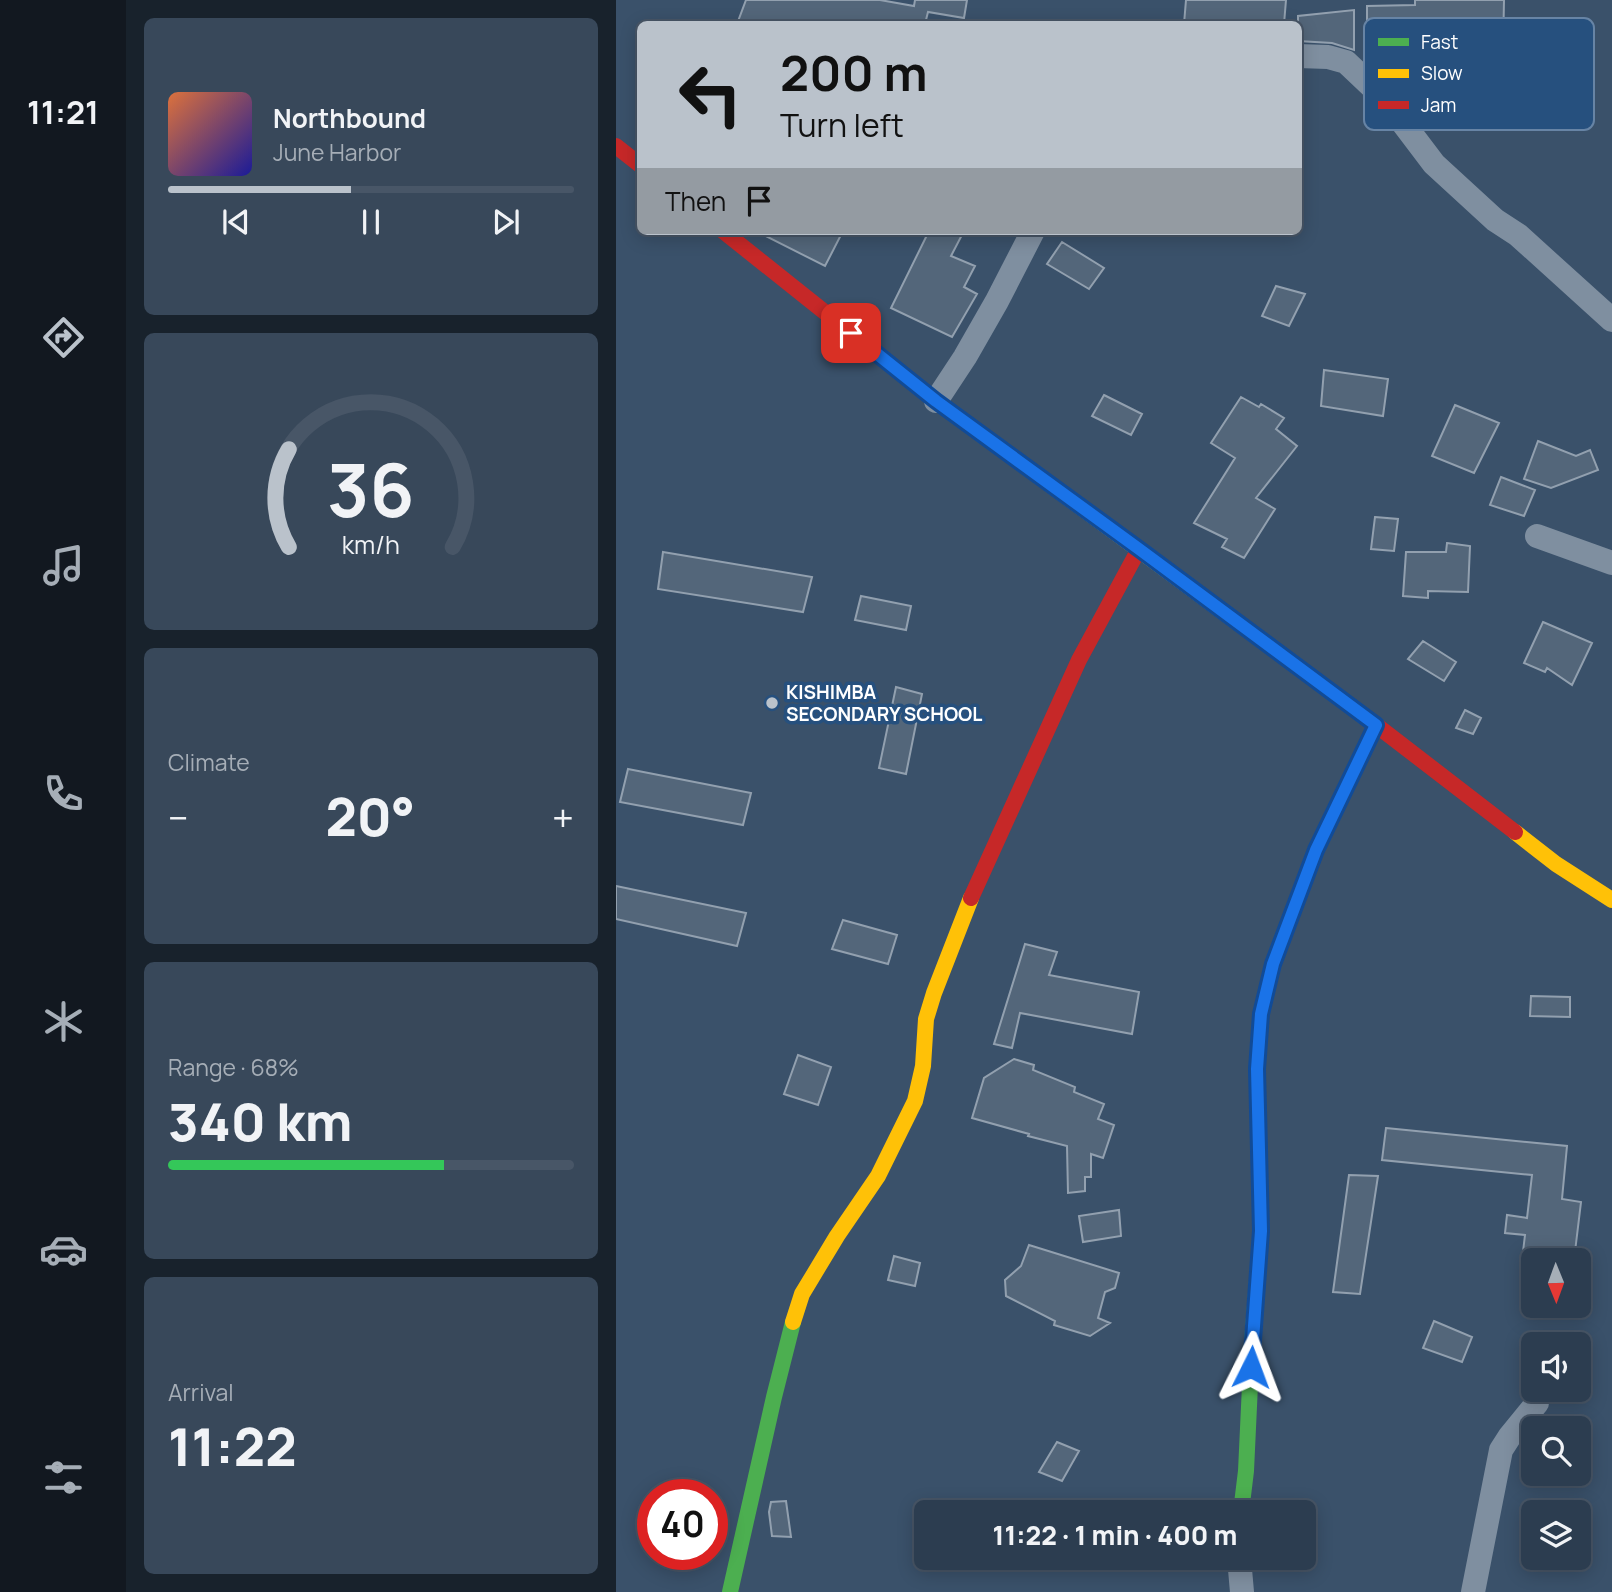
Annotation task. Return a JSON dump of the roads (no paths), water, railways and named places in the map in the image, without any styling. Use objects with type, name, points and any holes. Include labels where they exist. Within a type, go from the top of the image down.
[{"type":"street","points":[[1302,56],[1346,62],[1364,79]]},
{"type":"street","points":[[1408,130],[1434,164],[1494,220],[1518,235],[1612,320]]},
{"type":"street","points":[[616,146],[637,163]]},
{"type":"street","points":[[728,235],[936,401],[1376,725],[1556,864],[1612,900]]},
{"type":"street","points":[[936,401],[978,335],[1031,235]]},
{"type":"street","points":[[1537,536],[1612,563]]},
{"type":"street","points":[[730,1592],[774,1397],[802,1294],[878,1176],[915,1101],[923,1066],[926,1020],[977,881],[1079,660],[1139,549]]},
{"type":"street","points":[[1243,1500],[1247,1471],[1252,1342],[1261,1231],[1257,1069],[1261,1014],[1273,964],[1311,861],[1376,725]]},
{"type":"street","points":[[1473,1592],[1501,1450],[1537,1403]]},
{"type":"street","points":[[1240,1570],[1242,1592]]},
{"type":"place","name":"KISHIMBA SECONDARY SCHOOL","points":[[772,703]]}]
